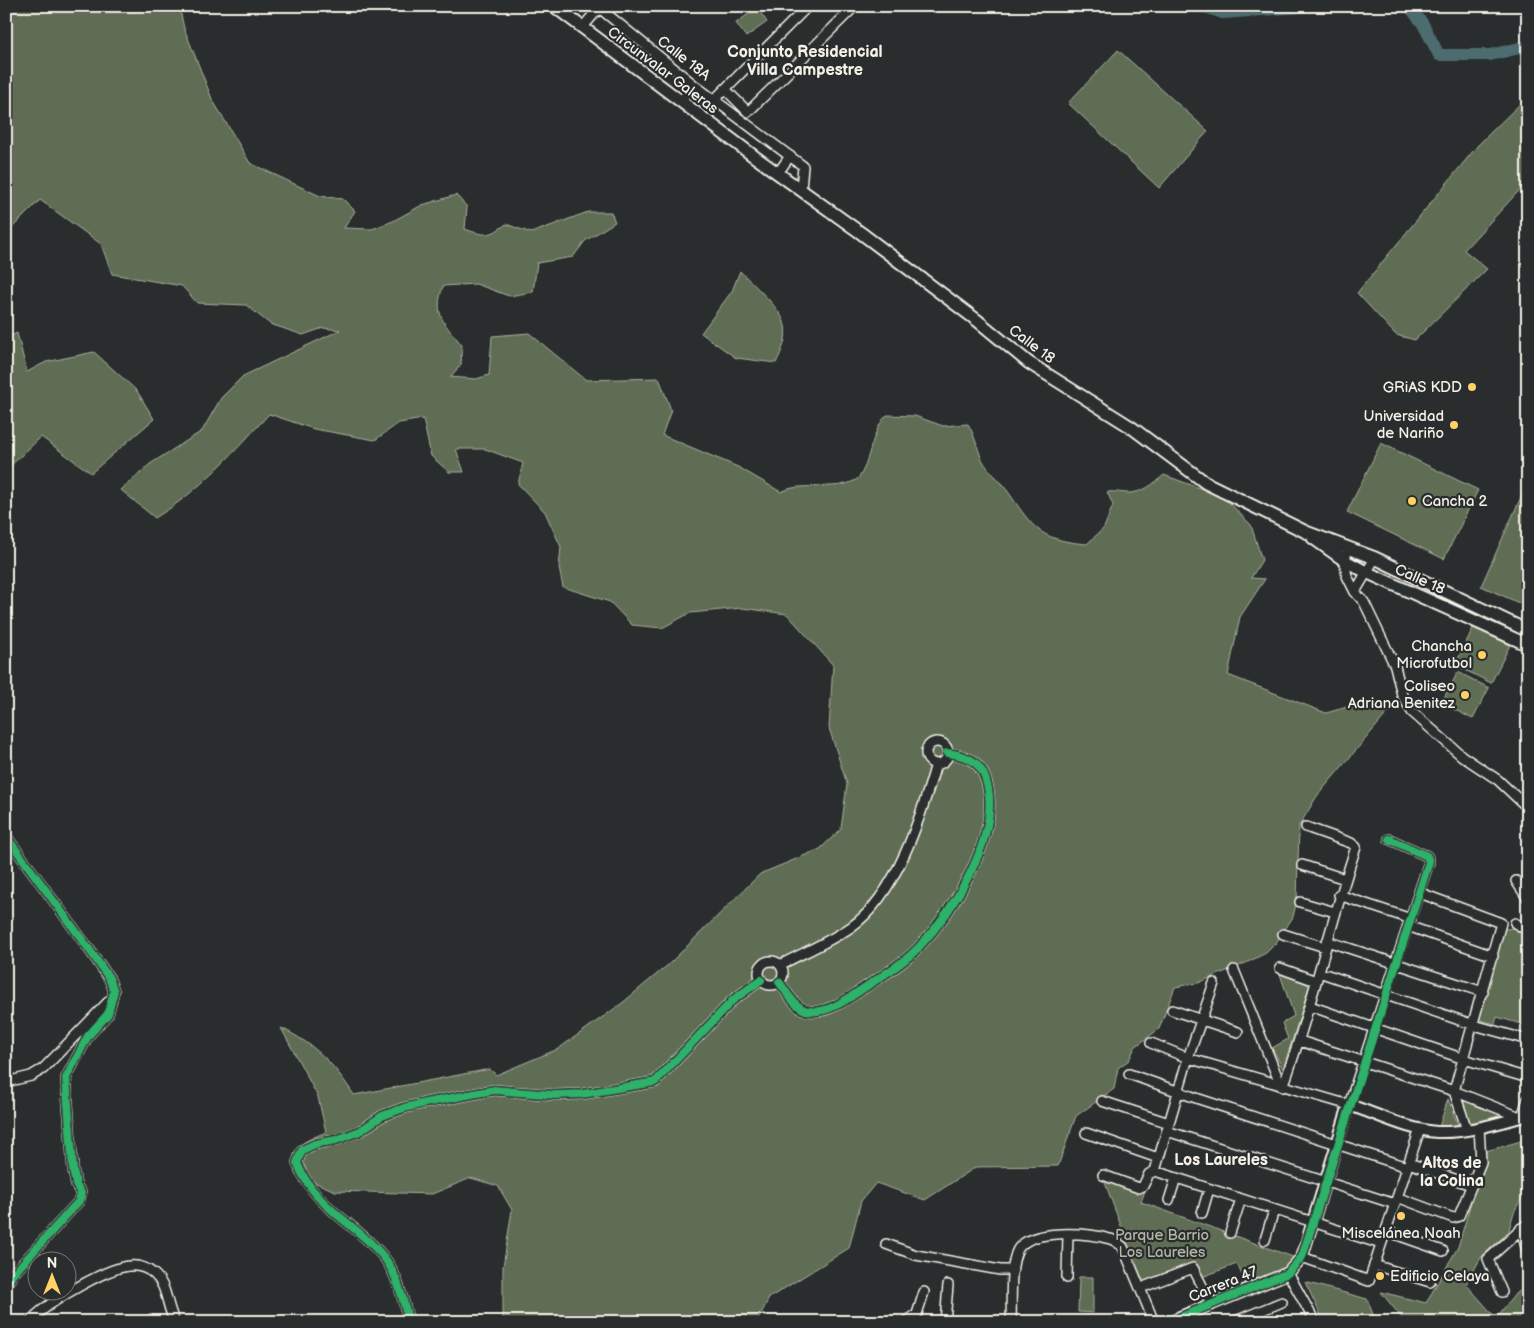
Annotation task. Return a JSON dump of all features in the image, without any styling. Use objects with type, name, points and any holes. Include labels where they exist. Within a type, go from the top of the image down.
[{"type":"main road","name":"Circunvalar Galeras","points":[[554,6],[755,157]]},
{"type":"main road","name":"Calle 18","points":[[755,157],[978,321],[1029,363],[1131,428],[1206,483],[1306,532],[1375,558],[1528,631]]},
{"type":"main road","name":"Calle 18","points":[[1306,532],[1344,560],[1366,572],[1528,645]]},
{"type":"street","points":[[714,99],[808,6]]},
{"type":"street","points":[[725,89],[748,112],[855,6]]},
{"type":"street","points":[[582,28],[598,7]]},
{"type":"street","name":"Calle 18A","points":[[598,7],[693,84],[803,166],[800,189]]},
{"type":"street","points":[[681,102],[693,84]]},
{"type":"street","points":[[778,173],[790,156]]},
{"type":"street","points":[[1349,548],[1344,560],[1347,576],[1364,602],[1391,658],[1404,699],[1412,712],[1462,756],[1498,780],[1528,808]]},
{"type":"street","points":[[1356,592],[1375,558]]},
{"type":"street","points":[[780,966],[851,927],[876,905],[892,878],[912,833],[936,764],[945,760],[947,753],[943,744],[936,742],[929,745],[926,755],[929,761],[936,764]]},
{"type":"street","points":[[779,982],[798,1006],[809,1011],[831,1007],[887,974],[918,948],[932,931],[968,879],[991,816],[986,776],[978,762],[962,755],[947,753]]},
{"type":"street","points":[[1282,1086],[1300,1041],[1334,912],[1355,844],[1306,827]]},
{"type":"street","points":[[6,836],[109,978],[113,997],[108,1014],[88,1036],[66,1078],[73,1169],[76,1185],[81,1193],[79,1201],[14,1273],[6,1285]]},
{"type":"street","points":[[1315,1322],[1288,1273],[1302,1257],[1336,1144],[1420,893],[1428,859],[1389,838]]},
{"type":"street","points":[[1302,865],[1345,880]]},
{"type":"street","points":[[1516,881],[1528,899]]},
{"type":"street","points":[[1420,893],[1500,921],[1502,926],[1454,1091],[1467,1130]]},
{"type":"street","points":[[1339,895],[1493,956]]},
{"type":"street","points":[[1300,902],[1334,912]]},
{"type":"street","points":[[1515,923],[1528,931]]},
{"type":"street","points":[[1283,934],[1396,963],[1483,992]]},
{"type":"street","points":[[774,962],[780,966],[783,974],[779,982],[767,985],[761,980],[759,970],[763,964],[774,962]]},
{"type":"street","points":[[1280,968],[1316,981]]},
{"type":"street","points":[[1234,970],[1282,1086]]},
{"type":"street","points":[[1319,972],[1474,1025],[1528,1040]]},
{"type":"street","points":[[409,1322],[396,1280],[383,1256],[362,1236],[328,1209],[304,1179],[297,1163],[302,1150],[315,1144],[336,1140],[360,1131],[382,1116],[425,1103],[494,1090],[582,1094],[655,1082],[733,1000],[761,980]]},
{"type":"street","points":[[1155,1172],[1188,1058],[1203,1020],[1214,983]]},
{"type":"street","points":[[6,1082],[31,1076],[43,1069],[113,997]]},
{"type":"street","points":[[1310,1006],[1464,1059],[1528,1078]]},
{"type":"street","points":[[1172,1010],[1238,1032]]},
{"type":"street","points":[[1300,1041],[1454,1091],[1523,1116]]},
{"type":"street","points":[[1150,1043],[1188,1058],[1349,1105],[1420,1129],[1437,1132],[1467,1130],[1523,1116]]},
{"type":"street","points":[[1129,1074],[1336,1144],[1471,1185]]},
{"type":"street","points":[[1523,1116],[1528,1099]]},
{"type":"street","points":[[1102,1101],[1168,1127],[1325,1181],[1456,1218],[1481,1162],[1478,1128]]},
{"type":"street","points":[[1302,1257],[1369,1281],[1420,1129]]},
{"type":"street","points":[[1086,1133],[1158,1158]]},
{"type":"street","points":[[1103,1175],[1139,1188],[1143,1186],[1149,1174],[1155,1172],[1381,1244]]},
{"type":"street","points":[[1169,1200],[1176,1178]]},
{"type":"street","points":[[1202,1213],[1209,1189]]},
{"type":"street","points":[[1230,1233],[1242,1199]]},
{"type":"street","points":[[1265,1240],[1274,1210]]},
{"type":"street","points":[[1524,1226],[1528,1255]]},
{"type":"street","points":[[1502,1292],[1488,1259],[1524,1226]]},
{"type":"street","points":[[1386,1231],[1443,1251]]},
{"type":"street","points":[[1011,1322],[1013,1270],[1017,1251],[1024,1242],[1047,1234],[1068,1234],[1112,1239],[1123,1247],[1154,1322]]},
{"type":"street","points":[[1067,1278],[1068,1234]]},
{"type":"street","points":[[886,1244],[916,1255],[1000,1270],[1013,1270]]},
{"type":"street","points":[[1374,1265],[1430,1282]]},
{"type":"street","points":[[30,1322],[38,1312],[54,1300],[96,1279],[128,1266],[145,1267],[162,1283],[175,1322]]},
{"type":"street","points":[[1146,1286],[1194,1268],[1211,1303]]},
{"type":"street","name":"Carrera 47","points":[[1169,1322],[1181,1319],[1211,1303],[1288,1273]]},
{"type":"street","points":[[945,1322],[948,1285]]},
{"type":"street","points":[[906,1322],[916,1314],[924,1292]]},
{"type":"street","points":[[1233,1322],[1282,1302]]},
{"type":"green space","points":[[6,6],[179,6],[184,28],[212,99],[250,163],[320,196],[343,199],[355,211],[344,228],[372,229],[393,221],[422,205],[456,195],[467,207],[465,229],[482,234],[496,231],[506,224],[531,233],[588,212],[611,212],[615,222],[585,241],[573,257],[537,263],[533,292],[509,296],[476,284],[443,286],[440,296],[440,312],[445,325],[462,345],[461,365],[450,377],[476,379],[489,375],[492,336],[529,333],[586,380],[659,378],[671,410],[662,435],[738,467],[781,492],[798,487],[848,484],[856,480],[864,468],[881,422],[887,415],[915,416],[943,426],[968,424],[984,463],[1004,486],[1021,511],[1036,528],[1045,534],[1070,542],[1087,544],[1104,528],[1113,505],[1107,492],[1133,493],[1156,482],[1164,475],[1224,497],[1251,525],[1262,560],[1251,578],[1265,579],[1240,617],[1228,675],[1326,713],[1361,703],[1390,710],[1317,796],[1299,826],[1297,900],[1293,917],[1276,943],[1266,953],[1248,962],[1198,983],[1175,987],[1159,1029],[1135,1047],[1129,1060],[1118,1068],[1114,1089],[1076,1116],[1058,1166],[976,1167],[925,1200],[876,1183],[861,1201],[849,1248],[769,1298],[757,1322],[653,1322],[612,1317],[607,1322],[503,1322],[503,1267],[512,1210],[498,1186],[471,1178],[432,1194],[335,1191],[295,1174],[294,1157],[299,1146],[326,1132],[318,1097],[281,1028],[304,1041],[323,1056],[354,1095],[490,1069],[496,1075],[558,1049],[621,1004],[669,964],[760,874],[820,849],[841,829],[847,784],[829,728],[833,665],[787,614],[742,608],[690,613],[662,628],[632,625],[610,602],[563,587],[559,568],[561,547],[545,512],[518,484],[523,463],[485,449],[456,449],[464,472],[449,472],[431,456],[423,419],[399,423],[375,440],[314,429],[269,414],[202,483],[155,518],[121,490],[150,464],[202,431],[221,398],[243,376],[340,330],[323,328],[303,335],[270,324],[246,305],[197,303],[182,286],[112,274],[101,244],[40,200],[6,234]]},
{"type":"green space","points":[[757,8],[767,22],[746,37],[736,23]]},
{"type":"green space","points":[[1118,50],[1208,131],[1159,188],[1068,103]]},
{"type":"green space","points":[[1528,96],[1528,181],[1464,250],[1487,269],[1415,340],[1396,335],[1357,293],[1478,145]]},
{"type":"green space","points":[[740,271],[771,303],[784,322],[786,333],[776,363],[736,358],[701,333],[732,291]]},
{"type":"green space","points":[[17,333],[27,372],[46,362],[94,352],[137,391],[154,419],[91,473],[41,437],[6,470],[6,338]]},
{"type":"green space","name":"Cancha 2","points":[[1381,443],[1478,490],[1444,559],[1347,512]]},
{"type":"green space","points":[[1526,486],[1528,487],[1528,607],[1481,586]]},
{"type":"green space","name":"Chancha Microfutbol","points":[[1473,628],[1510,645],[1491,683],[1455,665]]},
{"type":"green space","name":"Coliseo Adriana Benitez","points":[[1458,672],[1489,688],[1473,719],[1441,703]]},
{"type":"green space","points":[[1516,928],[1528,934],[1528,1026],[1497,1017],[1495,1024],[1477,1019],[1504,929]]},
{"type":"green space","points":[[1280,974],[1310,985],[1283,1069],[1272,1048],[1288,1039],[1282,1023],[1294,1016]]},
{"type":"green space","points":[[1458,1095],[1509,1115],[1469,1124]]},
{"type":"green space","points":[[1448,1099],[1458,1125],[1439,1127]]},
{"type":"green space","points":[[1528,1139],[1528,1188],[1514,1212],[1508,1233],[1482,1256],[1466,1284],[1496,1318],[1516,1293],[1528,1287],[1528,1322],[1405,1322],[1381,1292],[1426,1303],[1458,1247],[1486,1151]]},
{"type":"green space","name":"Parque Barrio Los Laureles","points":[[1103,1177],[1145,1191],[1141,1202],[1293,1257],[1292,1265],[1247,1286],[1237,1264],[1202,1277],[1196,1266],[1143,1286]]},
{"type":"green space","points":[[1079,1277],[1093,1277],[1093,1313],[1078,1312]]},
{"type":"green space","points":[[1305,1282],[1367,1299],[1376,1322],[1324,1322]]},
{"type":"waterway","points":[[1202,6],[1223,13],[1314,6]]},
{"type":"waterway","points":[[1409,6],[1423,24],[1439,55],[1490,55],[1528,46]]},
{"type":"cycle path","points":[[779,982],[792,1000],[804,1010],[816,1011],[831,1008],[906,959],[919,947],[946,914],[970,874],[980,852],[989,808],[988,788],[979,767],[970,759],[947,753]]},
{"type":"cycle path","points":[[6,836],[89,949],[109,978],[114,991],[108,1014],[88,1036],[66,1078],[73,1169],[76,1185],[81,1193],[79,1201],[14,1273],[6,1285]]},
{"type":"cycle path","points":[[1169,1322],[1288,1273],[1302,1257],[1429,862],[1427,856],[1389,839]]},
{"type":"cycle path","points":[[409,1322],[392,1270],[371,1243],[336,1214],[314,1192],[297,1163],[302,1150],[315,1144],[336,1140],[360,1131],[382,1116],[425,1103],[494,1090],[555,1095],[582,1094],[655,1082],[733,1000],[761,980]]},
{"type":"place","name":"GRiAS KDD","points":[[1472,387]]},
{"type":"place","name":"Universidad de Nariño","points":[[1454,425]]},
{"type":"place","name":"Cancha 2","points":[[1412,501]]},
{"type":"place","name":"Chancha Microfutbol","points":[[1482,655]]},
{"type":"place","name":"Coliseo Adriana Benitez","points":[[1465,695]]},
{"type":"place","name":"Miscelánea Noah","points":[[1401,1216]]},
{"type":"place","name":"Edificio Celaya","points":[[1380,1276]]},
{"type":"district","name":"Conjunto Residencial Villa Campestre","points":[[805,60]]},
{"type":"district","name":"Los Laureles","points":[[1221,1159]]},
{"type":"district","name":"Altos de la Colina","points":[[1452,1171]]}]
